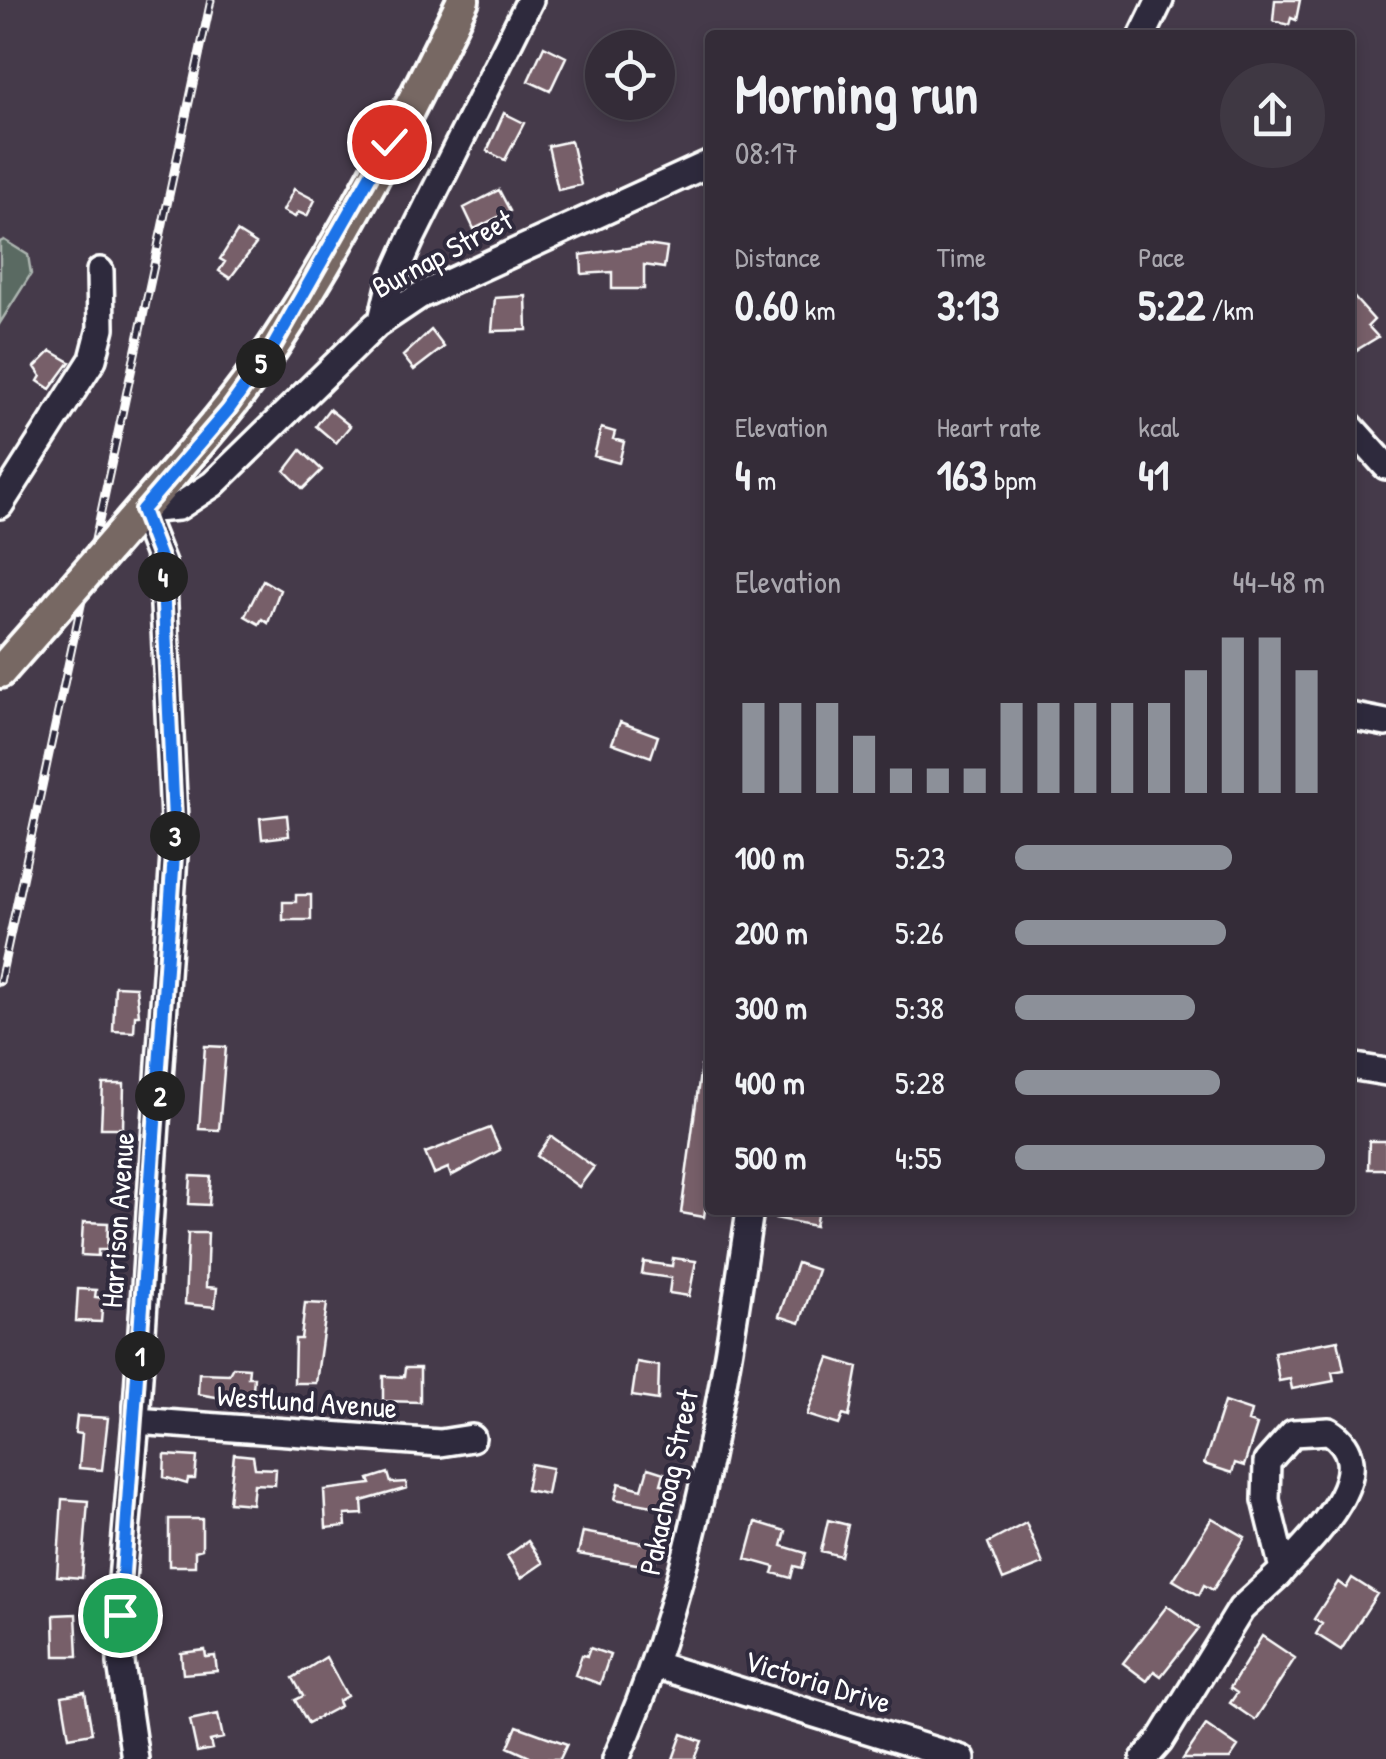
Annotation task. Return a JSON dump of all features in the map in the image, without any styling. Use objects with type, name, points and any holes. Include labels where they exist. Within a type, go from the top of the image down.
[{"type":"main road","points":[[0,672],[228,410],[273,347],[318,274],[463,0]]},
{"type":"street","points":[[382,320],[390,286],[412,237],[530,0]]},
{"type":"street","points":[[1145,30],[1160,0]]},
{"type":"street","name":"Burnap Street","points":[[133,520],[178,507],[213,484],[382,320],[454,276],[705,165]]},
{"type":"street","points":[[0,504],[93,359],[101,328],[100,271]]},
{"type":"street","points":[[1355,432],[1386,466]]},
{"type":"street","name":"Harrison Avenue","points":[[133,520],[162,563],[175,841],[120,1615],[135,1759]]},
{"type":"street","points":[[1355,717],[1386,723]]},
{"type":"street","points":[[1355,1067],[1386,1072]]},
{"type":"street","name":"Pakachoag Street","points":[[616,1759],[654,1665],[682,1579],[707,1468],[749,1215]]},
{"type":"street","name":"Westlund Avenue","points":[[136,1421],[440,1443],[472,1438]]},
{"type":"street","points":[[1144,1759],[1160,1742],[1241,1609],[1283,1569],[1357,1484],[1352,1450],[1329,1431],[1294,1434],[1268,1462],[1266,1500],[1283,1569]]},
{"type":"street","name":"Victoria Drive","points":[[654,1665],[962,1759]]},
{"type":"green space","points":[[4,240],[28,255],[31,274],[0,323],[0,242]]},
{"type":"building","points":[[1275,0],[1300,0],[1296,20],[1291,18],[1289,25],[1273,21]]},
{"type":"building","points":[[544,46],[566,57],[550,91],[528,81]]},
{"type":"building","points":[[504,113],[524,123],[505,160],[487,151]]},
{"type":"building","points":[[571,141],[581,185],[558,190],[548,146]]},
{"type":"building","points":[[294,189],[315,200],[307,216],[298,212],[295,217],[283,211]]},
{"type":"building","points":[[499,190],[510,211],[474,229],[464,208]]},
{"type":"building","points":[[237,232],[256,244],[230,278],[219,271],[225,262],[220,259]]},
{"type":"building","points":[[647,245],[667,248],[664,268],[644,265],[644,289],[612,289],[612,272],[582,274],[581,255]]},
{"type":"building","points":[[526,296],[527,330],[492,331],[495,298]]},
{"type":"building","points":[[1355,299],[1374,320],[1368,326],[1378,337],[1355,351]]},
{"type":"building","points":[[431,330],[444,347],[414,370],[403,356]]},
{"type":"building","points":[[51,351],[70,362],[50,389],[38,381],[41,376],[35,367]]},
{"type":"building","points":[[329,409],[350,426],[336,443],[316,426]]},
{"type":"building","points":[[601,428],[615,432],[613,439],[624,442],[619,463],[594,456]]},
{"type":"building","points":[[301,450],[322,470],[303,489],[285,471]]},
{"type":"building","points":[[263,580],[280,590],[268,623],[262,619],[259,624],[245,616]]},
{"type":"building","points":[[620,722],[658,736],[651,757],[612,743]]},
{"type":"building","points":[[287,815],[289,836],[262,839],[260,818]]},
{"type":"building","points":[[296,895],[311,895],[311,920],[283,920],[283,902],[296,902]]},
{"type":"building","points":[[115,986],[136,987],[139,1015],[135,1015],[134,1032],[113,1031]]},
{"type":"building","points":[[205,1046],[226,1047],[219,1130],[199,1129]]},
{"type":"building","points":[[701,1066],[705,1066],[704,1217],[681,1213]]},
{"type":"building","points":[[103,1084],[124,1084],[123,1128],[101,1128]]},
{"type":"building","points":[[490,1128],[500,1150],[451,1176],[448,1168],[434,1174],[425,1153]]},
{"type":"building","points":[[551,1136],[594,1167],[579,1187],[537,1156]]},
{"type":"building","points":[[1369,1141],[1386,1141],[1386,1169],[1368,1169]]},
{"type":"building","points":[[191,1176],[211,1177],[209,1205],[189,1204]]},
{"type":"building","points":[[770,1215],[817,1215],[815,1226]]},
{"type":"building","points":[[83,1222],[108,1223],[107,1250],[98,1250],[98,1256],[81,1255]]},
{"type":"building","points":[[188,1233],[208,1233],[206,1287],[217,1288],[215,1307],[185,1304]]},
{"type":"building","points":[[673,1258],[696,1261],[689,1296],[669,1293],[671,1278],[642,1274],[644,1262],[672,1266]]},
{"type":"building","points":[[797,1263],[818,1270],[800,1323],[779,1316]]},
{"type":"building","points":[[78,1289],[96,1290],[95,1297],[103,1298],[101,1322],[76,1321]]},
{"type":"building","points":[[305,1303],[327,1304],[316,1383],[294,1383],[295,1339],[301,1339]]},
{"type":"building","points":[[1338,1340],[1344,1370],[1332,1372],[1334,1381],[1292,1389],[1290,1379],[1279,1381],[1274,1352]]},
{"type":"building","points":[[829,1358],[858,1367],[849,1417],[843,1415],[839,1425],[807,1415]]},
{"type":"building","points":[[637,1362],[659,1366],[658,1400],[632,1396]]},
{"type":"building","points":[[233,1367],[249,1368],[248,1377],[254,1377],[252,1403],[198,1394],[199,1373],[229,1374]]},
{"type":"building","points":[[405,1368],[420,1368],[420,1402],[383,1401],[383,1376],[404,1377]]},
{"type":"building","points":[[1224,1402],[1251,1411],[1248,1422],[1257,1425],[1244,1466],[1235,1463],[1232,1473],[1204,1464]]},
{"type":"building","points":[[77,1416],[108,1418],[102,1470],[79,1468],[82,1434],[75,1433]]},
{"type":"building","points":[[234,1454],[253,1456],[255,1468],[276,1469],[275,1485],[254,1484],[252,1504],[229,1502]]},
{"type":"building","points":[[165,1455],[197,1457],[195,1479],[188,1479],[187,1484],[164,1477]]},
{"type":"building","points":[[531,1464],[552,1468],[547,1494],[526,1490]]},
{"type":"building","points":[[648,1468],[664,1473],[661,1484],[668,1485],[663,1508],[615,1499],[619,1483],[642,1489]]},
{"type":"building","points":[[388,1473],[391,1483],[406,1482],[407,1488],[362,1501],[363,1514],[345,1515],[346,1526],[326,1528],[324,1490],[371,1484],[369,1479]]},
{"type":"building","points":[[62,1499],[88,1501],[82,1578],[57,1576]]},
{"type":"building","points":[[1212,1518],[1245,1537],[1213,1590],[1204,1585],[1199,1595],[1173,1580]]},
{"type":"building","points":[[169,1519],[202,1519],[202,1549],[195,1551],[195,1566],[169,1566]]},
{"type":"building","points":[[828,1520],[848,1525],[841,1556],[821,1551]]},
{"type":"building","points":[[756,1522],[786,1531],[782,1546],[806,1553],[802,1568],[794,1566],[791,1578],[773,1573],[775,1567],[746,1559]]},
{"type":"building","points":[[1026,1523],[1043,1564],[1003,1580],[988,1543]]},
{"type":"building","points":[[583,1532],[659,1546],[654,1567],[578,1554]]},
{"type":"building","points":[[528,1541],[543,1563],[521,1578],[507,1556]]},
{"type":"building","points":[[1352,1578],[1377,1594],[1341,1650],[1316,1634],[1322,1624],[1314,1619],[1338,1582],[1346,1588]]},
{"type":"building","points":[[1167,1606],[1199,1628],[1161,1676],[1154,1671],[1147,1681],[1123,1663]]},
{"type":"building","points":[[76,1614],[78,1656],[55,1656],[54,1615]]},
{"type":"building","points":[[1262,1636],[1295,1658],[1255,1720],[1230,1703],[1237,1693],[1230,1688]]},
{"type":"building","points":[[590,1648],[610,1655],[600,1684],[575,1675],[582,1655],[587,1656]]},
{"type":"building","points":[[205,1650],[206,1657],[215,1656],[217,1671],[183,1674],[181,1653]]},
{"type":"building","points":[[326,1657],[347,1696],[338,1701],[340,1706],[308,1723],[295,1700],[303,1696],[293,1678]]},
{"type":"building","points":[[85,1692],[92,1733],[69,1737],[62,1696]]},
{"type":"building","points":[[218,1714],[223,1738],[210,1741],[212,1749],[197,1752],[190,1720]]},
{"type":"building","points":[[1206,1725],[1238,1747],[1230,1759],[1183,1759]]},
{"type":"building","points":[[517,1726],[567,1744],[560,1759],[534,1759],[508,1747]]},
{"type":"building","points":[[682,1734],[702,1741],[695,1759],[673,1759]]},
{"type":"railway","points":[[0,982],[211,0]]},
{"type":"route","points":[[120,1615],[169,978],[175,841],[162,563],[142,510],[228,410],[273,347],[318,274],[389,142]]}]
